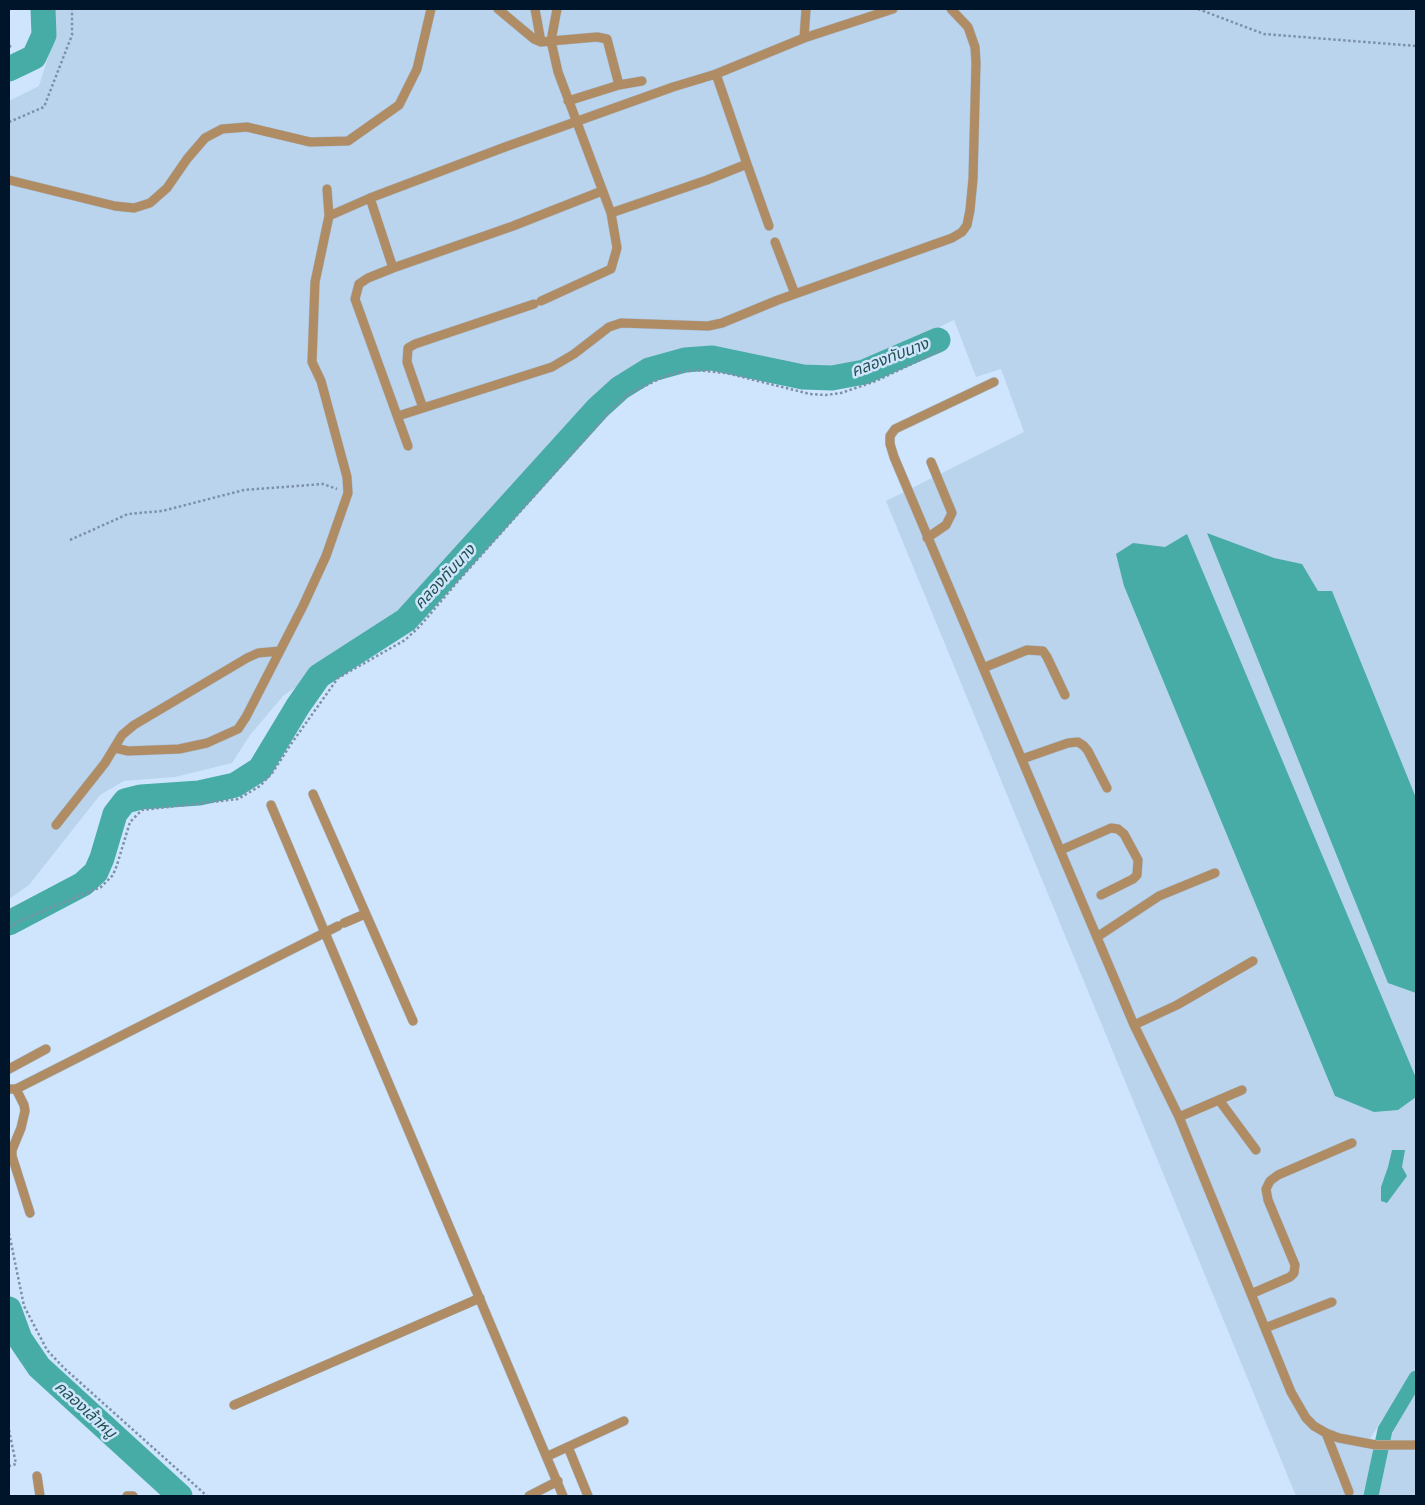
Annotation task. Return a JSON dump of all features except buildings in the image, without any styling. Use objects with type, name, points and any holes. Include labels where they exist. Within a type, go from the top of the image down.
[{"type":"lane","points":[[9,180],[115,206],[134,208],[150,204],[167,188],[187,159],[205,138],[222,129],[246,127],[310,142],[348,141],[399,105],[417,69],[431,9]]},
{"type":"lane","points":[[498,9],[527,34],[541,42],[597,37],[607,39],[619,85]]},
{"type":"lane","points":[[536,9],[541,42]]},
{"type":"lane","points":[[423,408],[407,362],[408,348],[538,303],[611,269],[617,248],[611,213],[568,101],[558,72],[551,41],[557,9]]},
{"type":"lane","points":[[804,38],[806,9]]},
{"type":"lane","points":[[329,216],[370,198],[576,122],[673,87],[716,74],[804,38],[893,9]]},
{"type":"lane","points":[[398,416],[552,367],[574,354],[609,327],[621,322],[708,326],[722,323],[795,294],[952,238],[962,232],[967,225],[973,179],[976,63],[975,47],[968,27],[951,9]]},
{"type":"lane","points":[[716,74],[795,294]]},
{"type":"lane","points":[[568,101],[619,85],[642,81]]},
{"type":"lane","points":[[611,213],[747,164]]},
{"type":"lane","points":[[115,748],[128,750],[179,749],[207,743],[238,729],[280,651],[326,556],[348,493],[347,477],[324,390],[312,362],[314,282],[329,216],[327,189]]},
{"type":"lane","points":[[408,446],[355,299],[359,284],[393,268],[513,226],[602,191]]},
{"type":"lane","points":[[370,198],[393,268]]},
{"type":"lane","points":[[994,382],[895,429],[890,436],[894,457],[1134,1025],[1179,1117],[1291,1392],[1306,1418],[1314,1426],[1326,1433],[1339,1438],[1376,1445],[1416,1445]]},
{"type":"lane","points":[[927,538],[946,525],[952,513],[931,462]]},
{"type":"lane","points":[[983,668],[1028,650],[1043,652],[1048,657],[1065,695]]},
{"type":"lane","points":[[56,825],[105,763],[122,735],[134,725],[247,658],[258,654],[280,651]]},
{"type":"lane","points":[[1022,759],[1068,743],[1078,742],[1088,751],[1107,788]]},
{"type":"lane","points":[[313,794],[413,1021]]},
{"type":"lane","points":[[271,805],[564,1496]]},
{"type":"lane","points":[[1061,850],[1103,830],[1118,829],[1124,834],[1138,860],[1137,875],[1133,879],[1100,895]]},
{"type":"lane","points":[[1097,937],[1159,896],[1215,873]]},
{"type":"lane","points":[[30,1213],[12,1156],[12,1150],[21,1128],[25,1111],[24,1105],[12,1089],[325,931],[365,914]]},
{"type":"lane","points":[[1134,1025],[1177,1005],[1253,961]]},
{"type":"lane","points":[[9,1068],[46,1049]]},
{"type":"lane","points":[[1179,1117],[1242,1090]]},
{"type":"lane","points":[[1219,1100],[1256,1150]]},
{"type":"lane","points":[[1251,1294],[1290,1277],[1294,1273],[1295,1265],[1268,1200],[1266,1189],[1270,1181],[1352,1143]]},
{"type":"lane","points":[[234,1404],[480,1298]]},
{"type":"lane","points":[[1265,1328],[1332,1302]]},
{"type":"lane","points":[[548,1456],[624,1421]]},
{"type":"lane","points":[[1326,1433],[1350,1492]]},
{"type":"lane","points":[[568,1447],[588,1496]]},
{"type":"lane","points":[[36,1476],[40,1496]]},
{"type":"lane","points":[[529,1496],[558,1481]]},
{"type":"lane","points":[[127,1496],[133,1496]]},
{"type":"path","points":[[9,122],[44,107],[72,34],[72,9]]},
{"type":"path","points":[[1198,9],[1264,34],[1416,46]]},
{"type":"path","points":[[9,928],[19,921],[101,888],[113,875],[130,822],[142,810],[238,800],[260,786],[273,772],[290,744],[338,678],[405,640],[420,626],[605,417],[627,395],[663,377],[696,370],[726,373],[810,394],[841,393],[876,381],[941,350]]},
{"type":"path","points":[[70,540],[128,514],[162,511],[244,490],[323,484],[348,493]]},
{"type":"path","points":[[9,1232],[24,1306],[48,1350],[64,1368],[207,1496]]},
{"type":"path","points":[[9,1430],[16,1464],[9,1466]]},
{"type":"shaded area","points":[[33,9],[1416,9],[1416,1367],[1364,1448],[1388,1451],[1394,1424],[1416,1390],[1416,1496],[1296,1496],[886,501],[1024,432],[1001,369],[976,377],[954,320],[855,367],[832,371],[690,355],[658,360],[500,502],[382,632],[284,695],[250,735],[232,763],[175,777],[124,781],[100,795],[29,885],[9,899],[9,101],[39,86],[50,51]]},
{"type":"shaded area","points":[[1207,533],[1274,558],[1302,564],[1318,591],[1332,591],[1416,798],[1416,993],[1388,983]]},
{"type":"shaded area","points":[[1187,534],[1416,1078],[1416,1097],[1398,1110],[1374,1112],[1335,1096],[1124,586],[1116,554],[1133,543],[1165,547]]},
{"type":"shaded area","points":[[1392,1150],[1405,1150],[1402,1167],[1407,1176],[1387,1203],[1381,1201],[1381,1187]]},
{"type":"waterway","name":"คลองเล้าหมู","points":[[9,69],[34,57],[44,35],[43,9]]},
{"type":"waterway","name":"คลองทับนาง","points":[[9,923],[83,884],[96,872],[115,814],[125,801],[141,797],[199,793],[235,785],[260,769],[298,706],[319,676],[406,620],[598,408],[620,388],[649,370],[685,360],[712,358],[803,377],[832,378],[864,372],[938,340]]},
{"type":"waterway","name":"คลองเล้าหมู","points":[[9,1309],[20,1339],[39,1367],[180,1496]]},
{"type":"waterway","points":[[1371,1496],[1385,1430],[1416,1378]]}]
